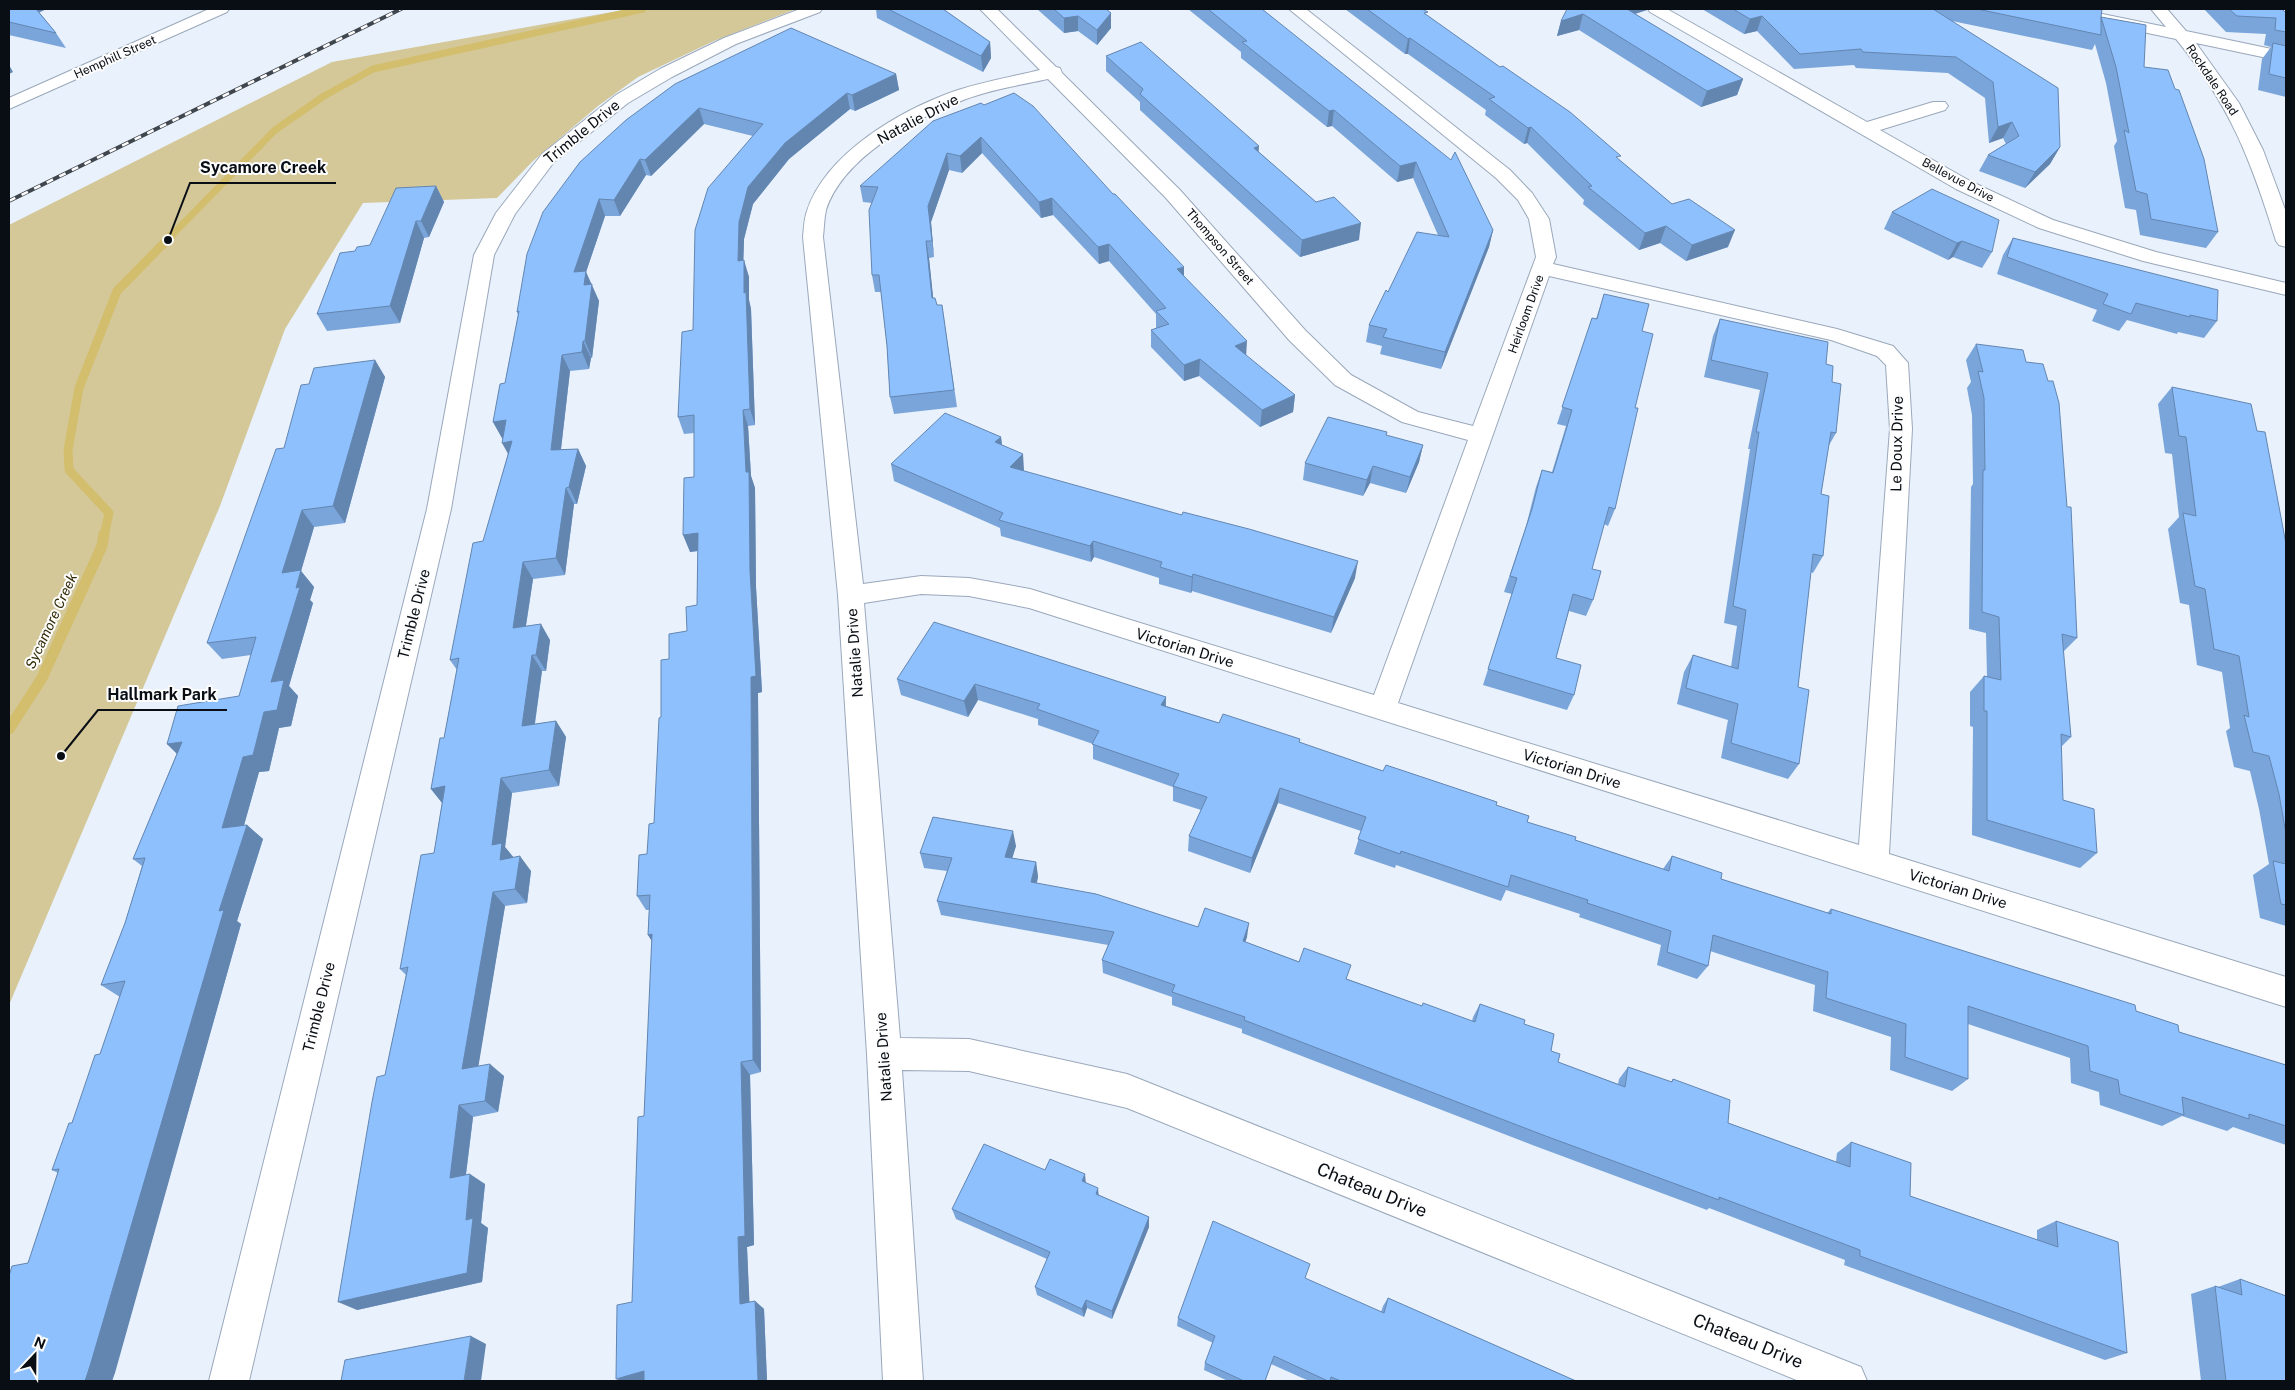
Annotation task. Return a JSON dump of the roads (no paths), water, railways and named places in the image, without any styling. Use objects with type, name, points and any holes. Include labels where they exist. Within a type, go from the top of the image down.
[{"type":"street","name":"Hemphill Street","points":[[9,104],[222,9]]},
{"type":"street","name":"Trimble Drive","points":[[229,1381],[439,509],[484,256],[506,213],[548,158],[622,99],[666,73],[730,41],[814,9]]},
{"type":"street","name":"Thompson Street","points":[[988,9],[1054,72],[1174,194],[1297,335],[1343,380],[1410,416],[1482,436]]},
{"type":"street","name":"Heirloom Drive","points":[[1296,9],[1503,174],[1525,197],[1539,219],[1546,257],[1382,710]]},
{"type":"street","name":"Bellevue Drive","points":[[1656,9],[1963,185],[2046,224],[2150,257],[2286,289]]},
{"type":"street","points":[[2057,9],[2286,57]]},
{"type":"street","name":"Rockdale Road","points":[[2159,9],[2181,34],[2228,98],[2249,136],[2278,193],[2286,241]]},
{"type":"street","name":"Natalie Drive","points":[[903,1381],[884,1054],[851,594],[813,237],[817,209],[826,191],[845,167],[887,132],[933,107],[962,95],[1054,72]]},
{"type":"street","points":[[1864,129],[1939,106]]},
{"type":"street","name":"Le Doux Drive","points":[[1543,268],[1837,335],[1885,351],[1897,363],[1901,429],[1872,862]]},
{"type":"street","name":"Victorian Drive","points":[[851,594],[921,585],[969,587],[1030,599],[2286,992]]},
{"type":"street","name":"Chateau Drive","points":[[884,1054],[970,1055],[1127,1091],[1847,1381]]},
{"type":"waterway","name":"Sycamore Creek","points":[[170,237],[275,130],[324,96],[373,69],[643,9]]},
{"type":"waterway","name":"Sycamore Creek","points":[[104,536],[109,513],[69,470],[68,450],[79,388],[117,291],[171,236]]},
{"type":"waterway","name":"Sycamore Creek","points":[[9,729],[42,678],[102,546],[104,534]]},
{"type":"railway","points":[[9,201],[401,9]]},
{"type":"place","name":"Sycamore Creek","points":[[168,240]]},
{"type":"place","name":"Hallmark Park","points":[[61,756]]}]
